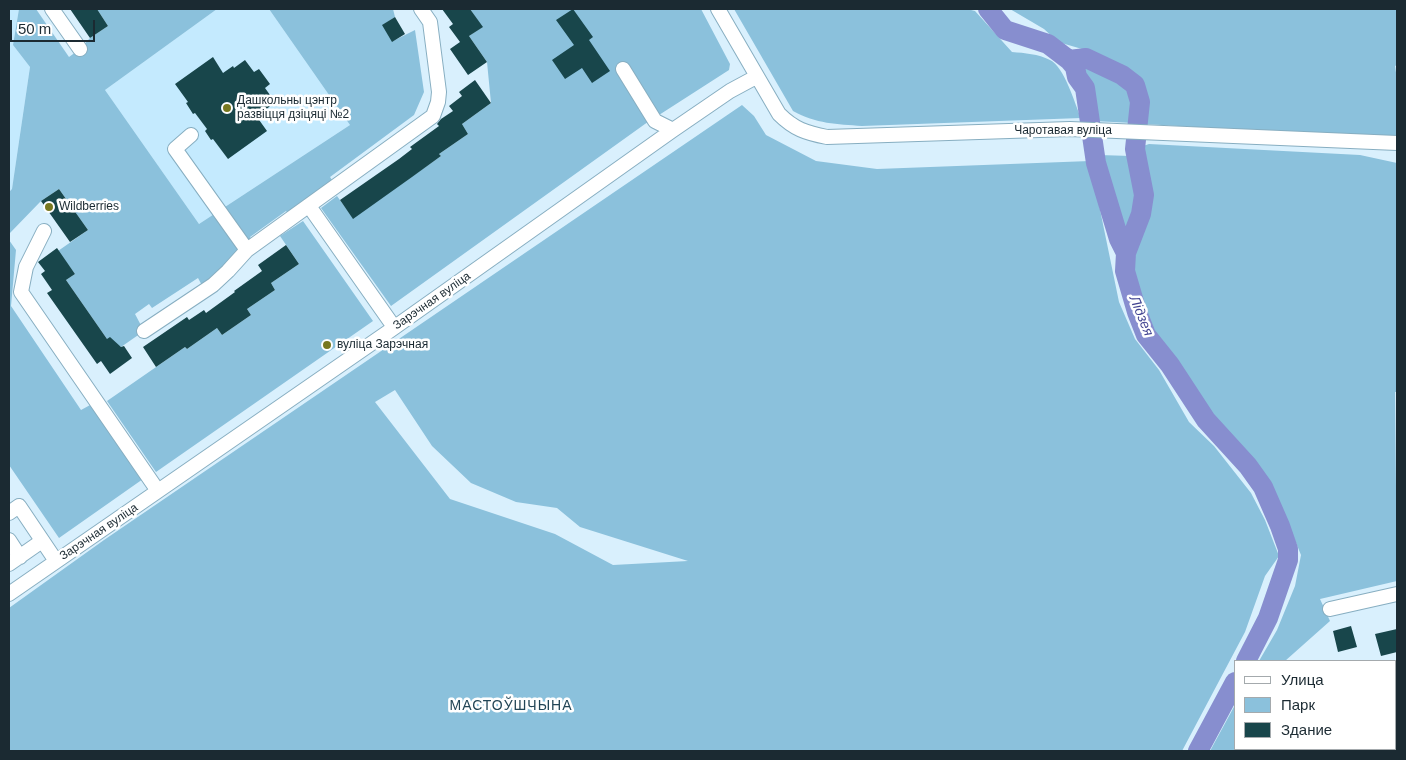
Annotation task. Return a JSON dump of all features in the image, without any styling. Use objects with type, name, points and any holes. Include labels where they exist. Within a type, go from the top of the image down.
[{"type":"street","points":[[52,9],[80,49]]},
{"type":"street","points":[[144,331],[213,285],[247,250],[433,116],[439,92],[430,22],[421,9]]},
{"type":"street","name":"Чаротавая вуліца","points":[[718,9],[779,114],[788,123],[804,132],[826,137],[1070,129],[1397,143]]},
{"type":"street","points":[[623,69],[655,121],[673,130]]},
{"type":"street","name":"Зарэчная вуліца","points":[[9,594],[394,327],[673,130],[730,91],[756,77]]},
{"type":"street","points":[[191,135],[176,148],[247,250]]},
{"type":"street","points":[[309,206],[394,327]]},
{"type":"street","points":[[44,231],[26,267],[21,292],[158,491]]},
{"type":"street","points":[[9,513],[19,506],[56,561]]},
{"type":"street","points":[[9,540],[14,560],[42,541]]},
{"type":"street","points":[[1330,609],[1397,594]]},
{"type":"shaded area","points":[[9,9],[19,9],[13,45],[30,67],[12,189],[9,192]]},
{"type":"shaded area","name":"Дашкольны цэнтр развіцця дзіцяці №2","points":[[217,9],[269,9],[350,125],[199,224],[105,90]]},
{"type":"green space","points":[[19,9],[36,9],[69,57],[90,38],[108,26],[97,9],[217,9],[105,90],[199,224],[350,125],[269,9],[393,9],[395,17],[383,25],[393,41],[415,30],[424,92],[414,115],[330,177],[336,186],[292,218],[286,211],[250,237],[255,245],[205,291],[198,278],[152,308],[149,304],[135,314],[144,331],[121,347],[107,339],[66,280],[75,274],[58,251],[88,230],[59,189],[41,201],[9,234],[9,192],[12,189],[30,67],[13,45]]},
{"type":"green space","points":[[470,9],[701,9],[730,64],[729,70],[645,124],[391,306],[321,208],[337,196],[353,218],[441,156],[439,154],[468,134],[462,124],[491,103],[487,62],[469,36],[482,27]]},
{"type":"green space","points":[[734,9],[967,9],[975,11],[1012,52],[1041,56],[1055,64],[1064,77],[1081,118],[862,126],[827,123],[810,119],[793,111]]},
{"type":"green space","points":[[1010,9],[1397,9],[1397,65],[1395,66],[1397,79],[1397,136],[1295,133],[1145,124],[1148,109],[1138,77],[1082,49],[1058,42],[1044,29]]},
{"type":"green space","points":[[1086,61],[1123,78],[1132,87],[1136,100],[1133,123],[1094,121],[1087,86],[1074,62]]},
{"type":"green space","points":[[742,105],[754,116],[766,135],[816,161],[877,169],[1090,161],[1119,302],[1135,339],[1159,370],[1189,422],[1214,446],[1251,493],[1265,520],[1279,556],[1265,576],[1245,632],[1182,751],[9,751],[9,608],[104,540]],"holes":[[[395,390],[432,446],[471,483],[516,502],[557,508],[580,527],[688,561],[613,565],[555,534],[450,499],[375,402]]]},
{"type":"green space","points":[[1149,144],[1360,155],[1397,163],[1397,392],[1395,392],[1397,581],[1320,599],[1330,621],[1286,660],[1260,660],[1277,630],[1295,586],[1301,555],[1283,511],[1273,500],[1261,479],[1186,388],[1175,365],[1150,332],[1139,305],[1130,271],[1130,254],[1151,199],[1145,160],[1140,147]]},
{"type":"green space","points":[[1099,155],[1131,156],[1135,197],[1131,226],[1122,237]]},
{"type":"green space","points":[[303,221],[373,321],[156,472],[107,401],[185,347],[187,349],[217,328],[222,335],[251,315],[247,309],[275,290],[271,283],[299,264],[280,236]]},
{"type":"green space","points":[[9,240],[16,250],[11,306],[81,410],[92,404],[143,479],[59,538],[9,465]]},
{"type":"green space","points":[[1234,707],[1234,750],[1351,750],[1351,751],[1210,751]]},
{"type":"building","points":[[70,9],[97,9],[108,26],[90,38]]},
{"type":"building","points":[[442,9],[470,9],[483,27],[469,36],[487,62],[468,75],[450,49],[460,42],[449,27],[453,24]]},
{"type":"building","points":[[573,9],[593,37],[589,40],[610,71],[592,83],[582,68],[565,79],[552,60],[574,45],[556,20]]},
{"type":"building","points":[[395,17],[405,34],[392,42],[382,25]]},
{"type":"building","points":[[213,57],[223,73],[245,60],[254,72],[259,69],[270,84],[265,88],[275,102],[257,117],[267,131],[228,159],[213,139],[211,140],[205,131],[207,129],[195,113],[193,114],[186,103],[188,102],[175,84]]},
{"type":"building","points":[[475,80],[491,103],[462,124],[468,134],[439,154],[441,156],[353,219],[340,200],[399,159],[412,149],[410,147],[439,126],[437,124],[441,119],[453,111],[449,106],[462,96],[459,92]]},
{"type":"building","points":[[59,189],[88,230],[70,242],[41,201]]},
{"type":"building","points":[[286,245],[299,264],[271,283],[275,290],[247,309],[251,315],[222,335],[217,328],[187,349],[185,347],[156,367],[143,347],[187,317],[189,320],[204,310],[206,313],[262,271],[258,265]]},
{"type":"building","points":[[57,248],[75,274],[66,280],[107,339],[110,337],[121,347],[124,346],[132,358],[110,374],[101,361],[97,364],[47,293],[52,290],[41,274],[45,271],[38,262]]},
{"type":"building","points":[[1351,626],[1357,647],[1338,652],[1333,631]]},
{"type":"building","points":[[1397,629],[1397,652],[1381,656],[1375,634]]},
{"type":"waterway","name":"Лідзея","points":[[988,9],[1005,30],[1048,44],[1075,67],[1077,77],[1085,88],[1096,163],[1119,239],[1126,253],[1125,271],[1146,335],[1170,365],[1206,420],[1248,466],[1263,487],[1280,526],[1288,549],[1288,560],[1268,618],[1247,660]]},
{"type":"waterway","points":[[1069,60],[1086,58],[1122,75],[1135,85],[1140,102],[1135,149],[1144,195],[1141,214],[1126,253]]},
{"type":"waterway","name":"Лідзея","points":[[1198,751],[1234,684]]},
{"type":"place","name":"Дашкольны цэнтр развіцця дзіцяці №2","points":[[227,108]]},
{"type":"place","name":"Wildberries","points":[[49,207]]},
{"type":"place","name":"вуліца Зарэчная","points":[[327,345]]},
{"type":"district","name":"МАСТОЎШЧЫНА","points":[[511,706]]}]
